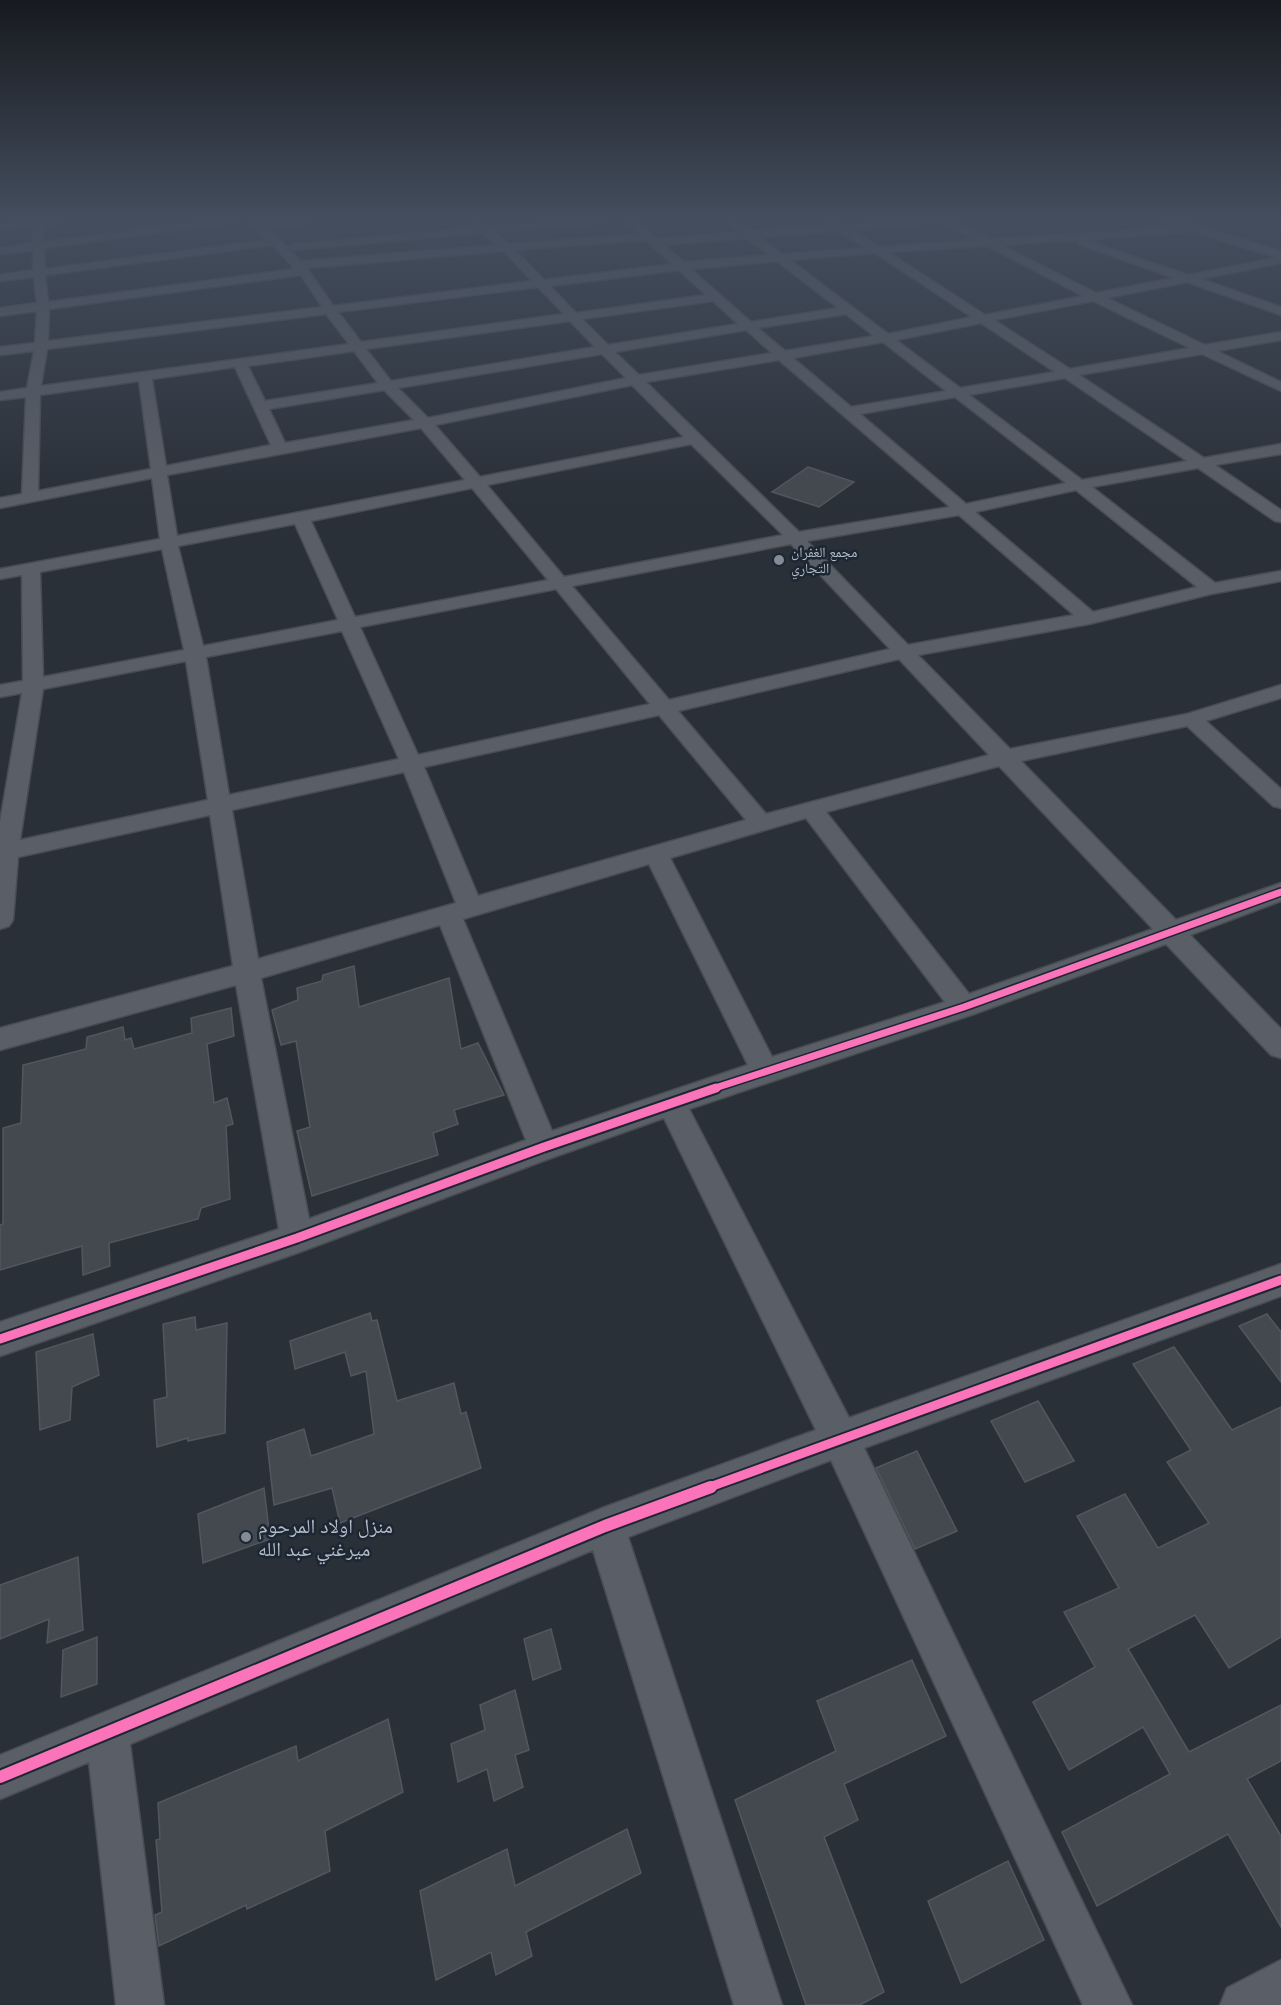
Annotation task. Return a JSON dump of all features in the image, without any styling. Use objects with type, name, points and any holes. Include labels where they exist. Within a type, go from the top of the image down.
[{"type":"street","points":[[30,498],[33,391],[41,346],[43,313]]},
{"type":"street","points":[[0,351],[301,313]]},
{"type":"street","points":[[332,313],[387,385],[425,423],[562,583],[663,708],[761,823]]},
{"type":"street","points":[[570,313],[604,350],[795,538],[1281,1047]]},
{"type":"street","points":[[0,396],[591,313]]},
{"type":"street","points":[[733,313],[1089,618]]},
{"type":"street","points":[[260,406],[834,313]]},
{"type":"street","points":[[852,313],[1211,589]]},
{"type":"street","points":[[973,313],[1281,518]]},
{"type":"street","points":[[0,503],[280,448],[425,423],[636,380],[886,338],[1009,313]]},
{"type":"street","points":[[1127,313],[1281,387]]},
{"type":"street","points":[[848,412],[1281,336]]},
{"type":"street","points":[[240,363],[280,448]]},
{"type":"street","points":[[145,376],[169,543],[195,653],[247,972],[297,1238]]},
{"type":"street","points":[[0,574],[301,518],[694,439]]},
{"type":"street","points":[[0,691],[795,538],[962,510],[1079,485],[1281,448]]},
{"type":"street","points":[[301,518],[411,762],[459,910],[544,1147]]},
{"type":"street","points":[[0,920],[4,852],[33,685],[31,569]]},
{"type":"street","points":[[4,852],[663,708],[902,652],[1089,618],[1211,589],[1281,576]]},
{"type":"street","points":[[0,1039],[247,972],[811,809],[1006,758],[1191,719],[1281,692]]},
{"type":"street","points":[[1191,719],[1281,801]]},
{"type":"street","points":[[811,809],[964,1007]]},
{"type":"street","points":[[657,855],[765,1071]]},
{"type":"street","points":[[0,1339],[297,1238],[544,1147],[672,1105],[765,1071],[964,1007],[1281,892]]},
{"type":"street","points":[[672,1105],[840,1439],[1108,2005]]},
{"type":"street","points":[[0,1777],[605,1526],[1281,1280]]},
{"type":"street","points":[[605,1526],[758,2005]]},
{"type":"street","points":[[107,1733],[140,2005]]},
{"type":"building","points":[[808,467],[854,482],[819,507],[772,492]]},
{"type":"building","points":[[354,966],[359,1007],[449,978],[461,1049],[478,1043],[504,1095],[454,1110],[458,1124],[433,1133],[438,1155],[312,1196],[297,1131],[310,1127],[296,1041],[281,1045],[272,1010],[298,1000],[297,988],[322,981],[323,975]]},
{"type":"building","points":[[231,1008],[234,1036],[207,1044],[214,1103],[227,1098],[233,1124],[226,1126],[230,1199],[201,1208],[198,1219],[109,1243],[110,1266],[83,1275],[82,1246],[0,1270],[0,1225],[3,1224],[3,1128],[21,1123],[23,1065],[86,1049],[87,1037],[123,1027],[125,1040],[131,1038],[134,1049],[192,1033],[191,1018]]},
{"type":"building","points":[[370,1313],[372,1321],[377,1320],[397,1401],[454,1383],[461,1414],[466,1412],[481,1468],[340,1523],[332,1488],[274,1505],[267,1442],[304,1429],[311,1456],[374,1434],[366,1371],[351,1376],[345,1352],[295,1369],[290,1341]]},
{"type":"building","points":[[1267,1314],[1281,1332],[1281,1382],[1239,1326]]},
{"type":"building","points":[[195,1317],[196,1330],[227,1323],[225,1433],[188,1441],[188,1438],[157,1447],[154,1400],[167,1397],[163,1324]]},
{"type":"building","points":[[93,1334],[99,1375],[72,1387],[70,1420],[40,1430],[36,1352]]},
{"type":"building","points":[[1174,1347],[1232,1430],[1281,1407],[1281,1637],[1229,1668],[1195,1615],[1128,1649],[1189,1752],[1281,1705],[1281,1761],[1247,1779],[1281,1836],[1281,1927],[1228,1834],[1097,1906],[1062,1832],[1170,1774],[1143,1727],[1069,1770],[1033,1702],[1095,1667],[1064,1612],[1119,1588],[1077,1516],[1125,1494],[1158,1548],[1209,1523],[1167,1462],[1191,1450],[1133,1364]]},
{"type":"building","points":[[1038,1401],[1074,1461],[1025,1482],[991,1421]]},
{"type":"building","points":[[917,1451],[957,1531],[915,1549],[876,1468]]},
{"type":"building","points":[[264,1488],[270,1539],[203,1563],[198,1514]]},
{"type":"building","points":[[78,1557],[83,1630],[47,1643],[49,1619],[0,1639],[0,1585]]},
{"type":"building","points":[[551,1629],[561,1669],[533,1680],[524,1639]]},
{"type":"building","points":[[97,1637],[97,1684],[61,1697],[63,1650]]},
{"type":"building","points":[[912,1660],[946,1736],[844,1784],[858,1820],[824,1837],[884,1992],[860,2005],[806,2005],[735,1800],[836,1751],[817,1701]]},
{"type":"building","points":[[515,1690],[529,1750],[515,1755],[523,1787],[494,1801],[487,1769],[458,1782],[451,1744],[485,1730],[480,1705]]},
{"type":"building","points":[[388,1719],[403,1792],[325,1831],[330,1871],[247,1909],[246,1905],[159,1946],[155,1915],[162,1912],[156,1840],[160,1839],[158,1803],[296,1746],[298,1761]]},
{"type":"building","points":[[627,1829],[641,1873],[526,1932],[532,1956],[496,1975],[491,1952],[436,1980],[420,1891],[507,1849],[515,1886]]},
{"type":"building","points":[[1008,1861],[1044,1940],[961,1983],[928,1901]]},
{"type":"cycle path","points":[[0,1339],[297,1238],[544,1147],[765,1071],[964,1007],[1281,892]]},
{"type":"cycle path","points":[[0,1777],[605,1526],[1281,1280]]},
{"type":"place","name":"مجمع الغفران التجاري","points":[[779,560]]},
{"type":"place","name":"منزل اولاد المرحوم ميرغني عبد الله","points":[[246,1537]]}]
